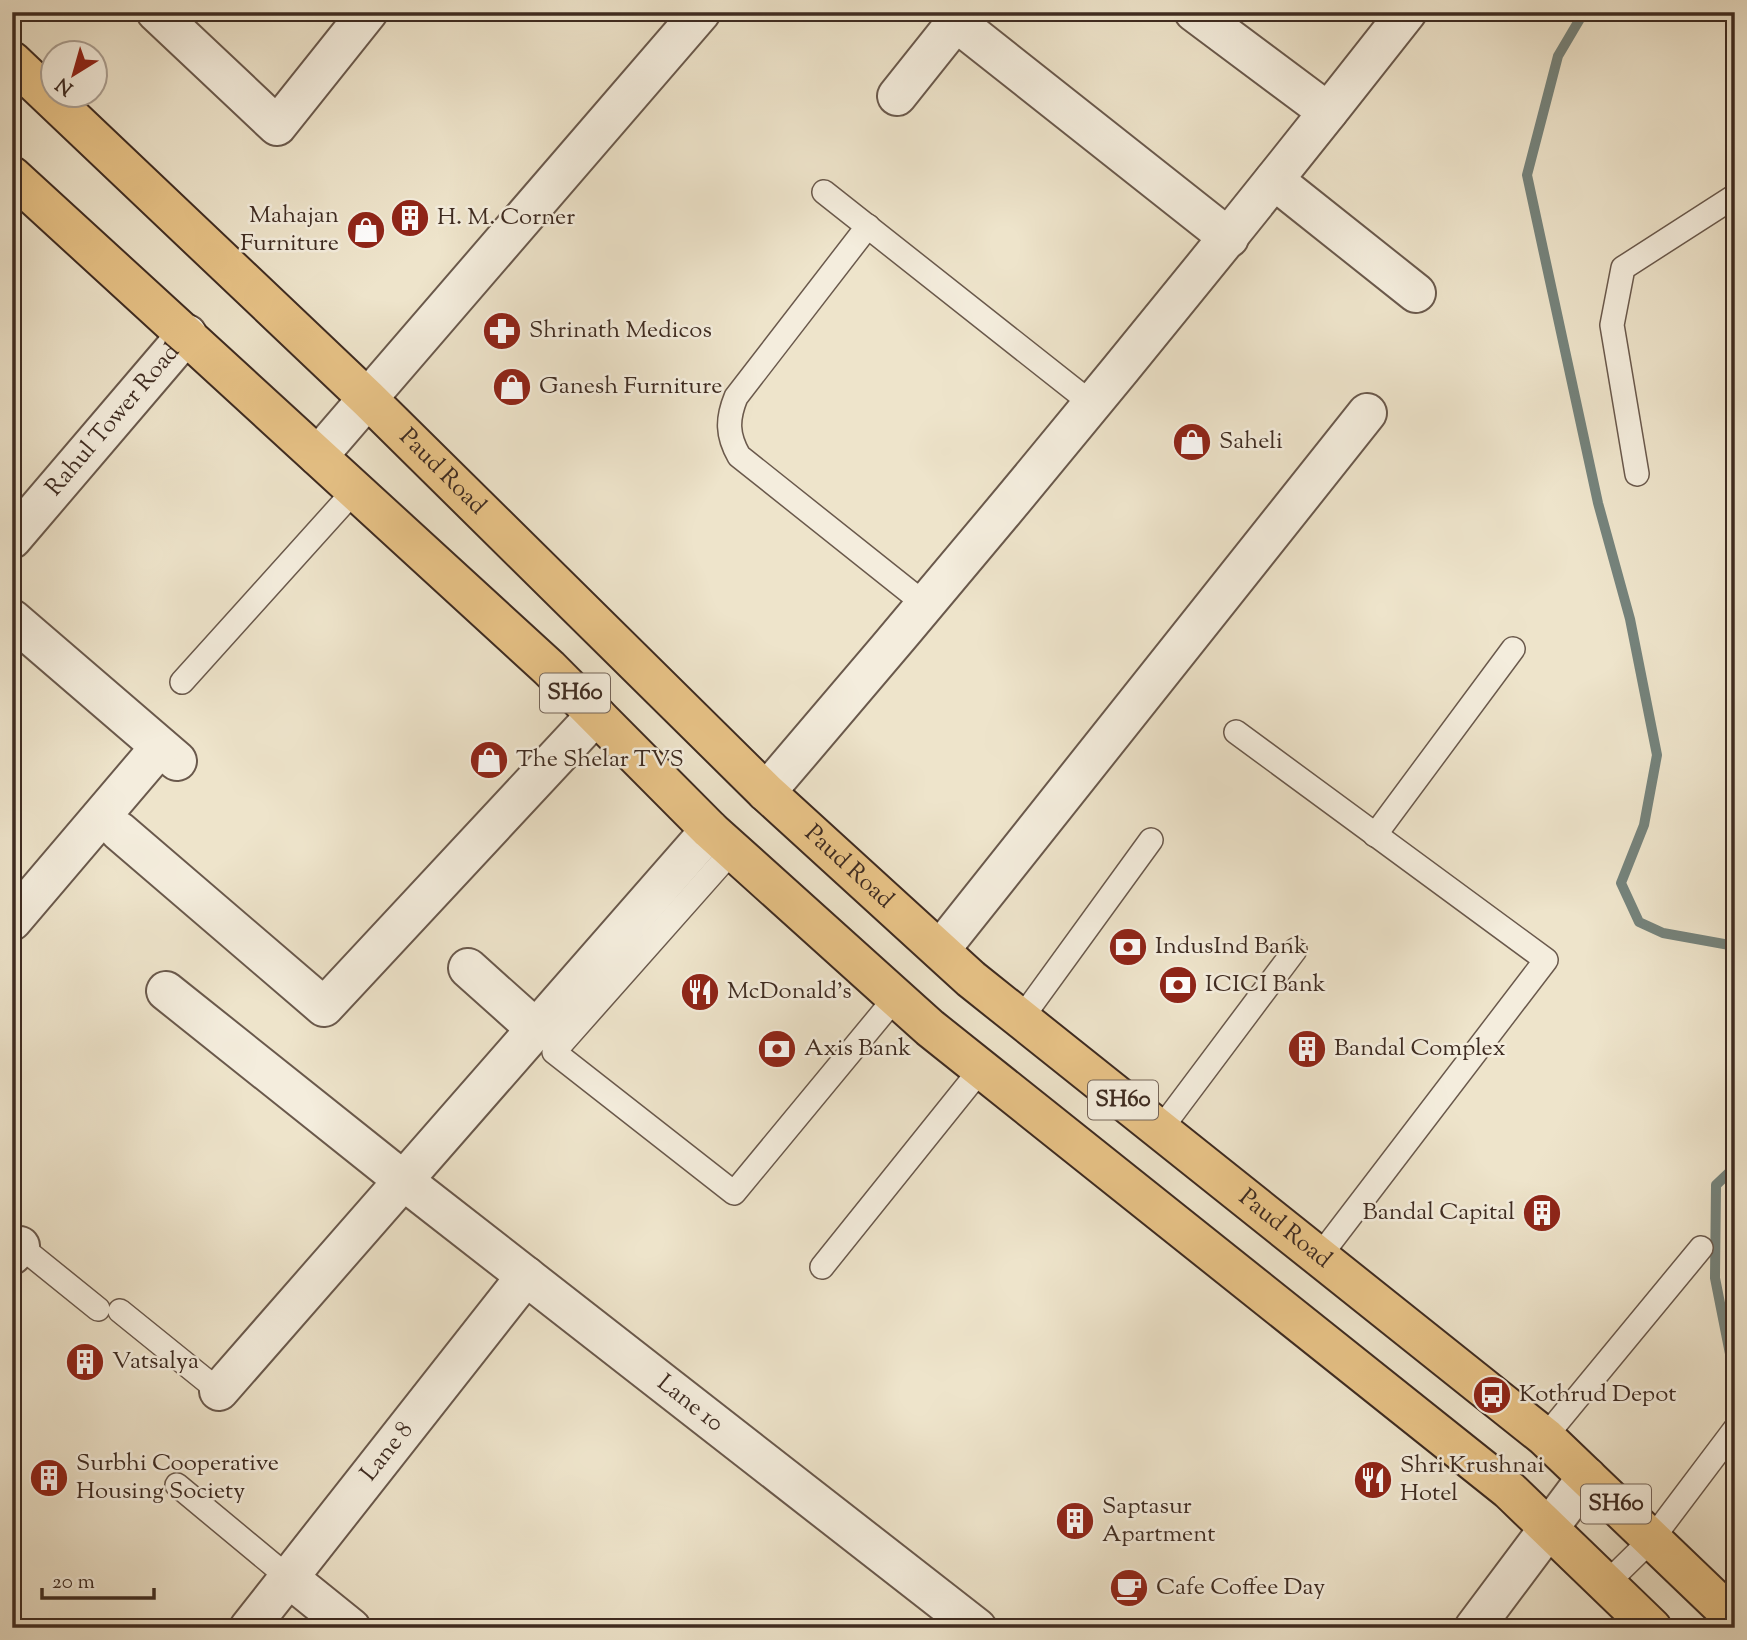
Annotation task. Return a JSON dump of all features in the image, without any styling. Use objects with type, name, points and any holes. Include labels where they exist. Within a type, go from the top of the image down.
[{"type":"main road","name":"Paud Road","points":[[12,61],[368,399],[766,792],[940,950],[1021,1019],[1545,1437],[1735,1619]]},
{"type":"main road","name":"SH60","points":[[12,176],[187,334],[596,715],[722,840],[896,997],[981,1069],[1509,1490],[1652,1628]]},
{"type":"street","points":[[156,12],[277,126],[369,12]]},
{"type":"street","points":[[318,456],[701,12]]},
{"type":"street","points":[[1195,12],[1328,112]]},
{"type":"street","points":[[766,792],[926,605],[1228,238],[1407,12]]},
{"type":"street","points":[[897,96],[960,17],[1228,238]]},
{"type":"street","points":[[1275,180],[1416,293]]},
{"type":"street","name":"Rahul Tower Road","points":[[12,540],[187,334]]},
{"type":"street","points":[[940,950],[1367,413]]},
{"type":"street","points":[[12,619],[168,754],[12,921]]},
{"type":"street","points":[[119,831],[324,1007],[596,715]]},
{"type":"street","points":[[219,1391],[536,1029],[722,840]]},
{"type":"street","points":[[468,968],[536,1029]]},
{"type":"street","name":"Lane 10","points":[[166,991],[404,1181],[977,1628]]},
{"type":"street","name":"Lane 8","points":[[249,1628],[526,1276]]},
{"type":"street","points":[[1474,1628],[1587,1477]]},
{"type":"street","points":[[289,1578],[351,1628]]},
{"type":"lane","points":[[824,192],[1091,404]]},
{"type":"lane","points":[[1637,474],[1612,325],[1623,268],[1735,196]]},
{"type":"lane","points":[[869,226],[736,397],[729,428],[731,442],[739,456],[926,605]]},
{"type":"lane","points":[[181,682],[355,490]]},
{"type":"lane","points":[[1375,835],[1513,649]]},
{"type":"lane","points":[[1236,732],[1546,960],[1319,1257]]},
{"type":"lane","points":[[722,840],[554,1052],[734,1193],[896,997]]},
{"type":"lane","points":[[1021,1019],[1150,840]]},
{"type":"lane","points":[[1160,1130],[1295,950]]},
{"type":"lane","points":[[822,1266],[981,1069]]},
{"type":"lane","points":[[1545,1437],[1701,1248]]},
{"type":"lane","points":[[16,1251],[109,1310],[219,1391]]},
{"type":"lane","points":[[1606,1584],[1652,1539],[1732,1432]]},
{"type":"lane","points":[[177,1485],[289,1578]]},
{"type":"waterway","points":[[1584,12],[1558,56],[1527,175],[1598,503],[1630,619],[1657,755],[1644,825],[1621,883],[1639,922],[1663,933],[1735,946]]},
{"type":"waterway","points":[[1735,1167],[1716,1185],[1715,1278],[1735,1379]]},
{"type":"place","name":"H. M. Corner","points":[[410,218]]},
{"type":"place","name":"Mahajan Furniture","points":[[366,230]]},
{"type":"place","name":"Shrinath Medicos","points":[[502,331]]},
{"type":"place","name":"Ganesh Furniture","points":[[512,387]]},
{"type":"place","name":"Saheli","points":[[1192,442]]},
{"type":"place","name":"The Shelar TVS","points":[[489,760]]},
{"type":"place","name":"IndusInd Bank","points":[[1128,947]]},
{"type":"place","name":"ICICI Bank","points":[[1178,985]]},
{"type":"place","name":"McDonald's","points":[[700,992]]},
{"type":"place","name":"Axis Bank","points":[[777,1049]]},
{"type":"place","name":"Bandal Complex","points":[[1307,1049]]},
{"type":"place","name":"Bandal Capital","points":[[1542,1213]]},
{"type":"place","name":"Vatsalya","points":[[85,1362]]},
{"type":"place","name":"Kothrud Depot","points":[[1492,1395]]},
{"type":"place","name":"Surbhi Cooperative Housing Society","points":[[49,1478]]},
{"type":"place","name":"Shri Krushnai Hotel","points":[[1373,1480]]},
{"type":"place","name":"Saptasur Apartment","points":[[1075,1521]]},
{"type":"place","name":"Cafe Coffee Day","points":[[1129,1588]]}]
